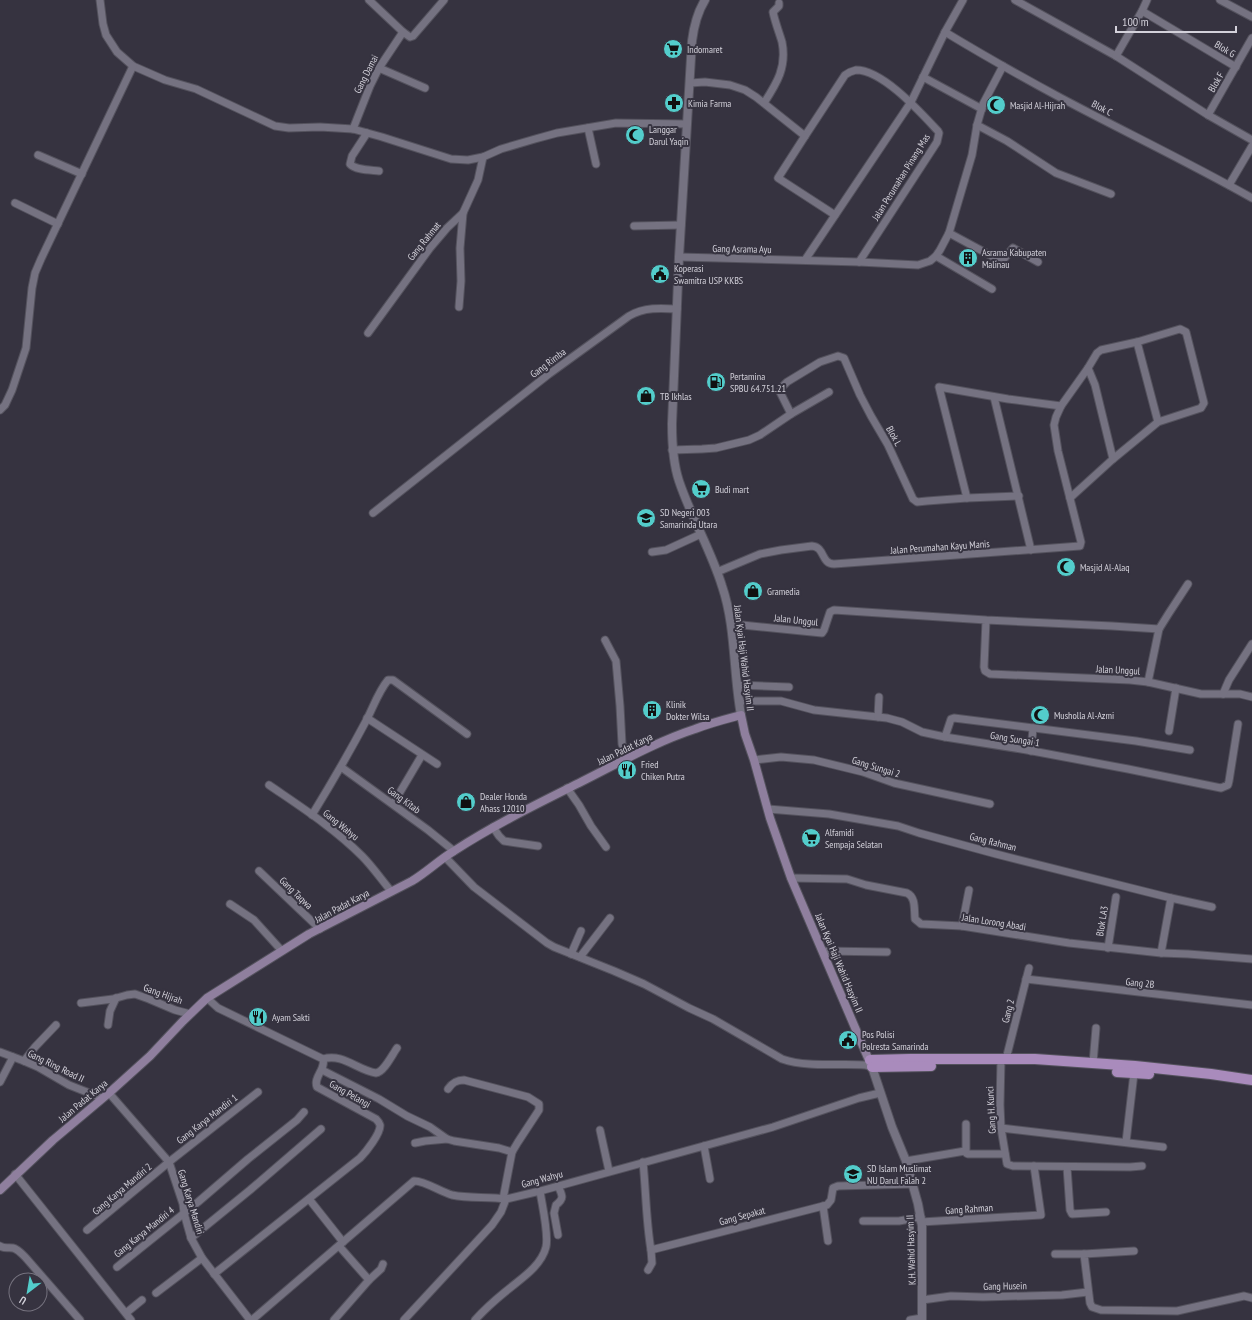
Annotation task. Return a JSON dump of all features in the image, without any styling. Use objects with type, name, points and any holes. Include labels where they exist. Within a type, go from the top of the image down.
[{"type":"main road","name":"Jalan Padat Karya","points":[[0,1190],[15,1174],[53,1140],[102,1098],[110,1093],[150,1056],[207,998],[320,929],[412,881],[454,851],[493,827],[628,758],[694,729],[741,715]]},
{"type":"main road","name":"Jalan Kyai Haji Wahid Hasyim II","points":[[741,715],[745,734],[768,809],[791,878],[869,1064]]},
{"type":"main road","points":[[869,1064],[892,1059],[1093,1063],[1211,1074],[1252,1080]]},
{"type":"main road","points":[[1002,1061],[1212,1081],[1252,1087]]},
{"type":"street","points":[[100,0],[106,35],[117,52],[133,66],[165,80],[196,89],[275,126],[289,128],[320,127],[353,129],[451,159],[468,160],[483,157],[501,149],[535,139],[588,128],[625,123],[687,124]]},
{"type":"street","points":[[370,0],[410,37],[413,36],[444,0]]},
{"type":"street","name":"Jalan Kyai Haji Wahid Hasyim II","points":[[706,0],[697,15],[694,27],[679,257],[672,450],[679,481],[722,585],[732,624],[741,715]]},
{"type":"street","points":[[805,260],[911,102],[945,32],[963,0]]},
{"type":"street","points":[[1015,0],[1116,56],[1208,115],[1252,140]]},
{"type":"street","points":[[1116,56],[1147,0]]},
{"type":"street","points":[[1220,0],[1252,17]]},
{"type":"street","points":[[764,103],[779,79],[784,56],[782,43],[773,12],[779,6],[779,3]]},
{"type":"street","name":"Blok G","points":[[1142,11],[1236,67]]},
{"type":"street","name":"Gang Damai","points":[[353,129],[367,93],[379,68],[404,32]]},
{"type":"street","name":"Blok C","points":[[945,32],[1059,97],[1252,198]]},
{"type":"street","name":"Blok F","points":[[1208,115],[1252,38]]},
{"type":"street","points":[[0,410],[5,405],[12,390],[26,348],[35,273],[133,66]]},
{"type":"street","points":[[992,289],[936,256],[949,233],[972,156],[977,125],[983,104],[1003,66]]},
{"type":"street","points":[[379,68],[425,88]]},
{"type":"street","name":"Jalan Perumahan Pinang Mas","points":[[805,136],[840,81],[851,71],[858,70],[874,75],[911,102],[938,131],[938,138],[859,262]]},
{"type":"street","points":[[923,78],[982,110]]},
{"type":"street","points":[[690,83],[705,82],[730,85],[745,90],[764,103],[805,136],[778,178],[835,215]]},
{"type":"street","points":[[977,125],[1007,141],[1056,173],[1111,194]]},
{"type":"street","points":[[588,128],[596,164]]},
{"type":"street","points":[[367,133],[352,156],[350,164],[356,168],[379,171]]},
{"type":"street","points":[[1229,185],[1252,146]]},
{"type":"street","points":[[38,155],[82,174]]},
{"type":"street","name":"Gang Rahmat","points":[[368,333],[430,248],[447,228],[463,213],[478,180],[483,157]]},
{"type":"street","points":[[15,203],[58,224]]},
{"type":"street","points":[[459,307],[461,281],[460,248],[463,213]]},
{"type":"street","points":[[634,226],[681,225]]},
{"type":"street","points":[[949,233],[999,260],[1003,260],[1013,248],[1038,262]]},
{"type":"street","name":"Gang Asrama Ayu","points":[[679,257],[805,260],[918,265],[930,261],[936,256]]},
{"type":"street","name":"Gang Rimba","points":[[373,513],[549,374],[629,316],[642,310],[664,308],[678,309]]},
{"type":"street","name":"Jalan Perumahan Kayu Manis","points":[[717,572],[760,554],[776,550],[812,546],[819,548],[825,560],[831,564],[1080,546],[1081,542],[1058,451],[1054,425],[1061,406],[1097,353],[1101,350],[1137,342],[1180,329],[1186,332],[1204,403],[1201,408],[1158,422]]},
{"type":"street","points":[[1070,498],[1113,459],[1158,422],[1137,342]]},
{"type":"street","name":"Blok L","points":[[791,414],[780,392],[782,387],[787,382],[820,362],[835,357],[842,357],[844,358],[871,416],[888,445],[913,499],[917,502],[967,498]]},
{"type":"street","points":[[1088,368],[1095,385],[1113,459]]},
{"type":"street","points":[[1019,496],[967,498],[940,387],[994,397],[1061,406]]},
{"type":"street","points":[[672,450],[716,448],[750,440],[829,392]]},
{"type":"street","points":[[994,397],[1031,550]]},
{"type":"street","points":[[652,552],[666,550],[701,534]]},
{"type":"street","points":[[1159,629],[1188,584]]},
{"type":"street","name":"Jalan Unggul","points":[[732,624],[822,633],[830,612],[834,610],[1159,629],[1148,682],[987,673],[984,667],[986,620]]},
{"type":"street","points":[[605,640],[616,661],[622,744],[628,758]]},
{"type":"street","points":[[1223,694],[1229,680],[1252,644]]},
{"type":"street","points":[[312,815],[341,767],[388,680],[433,708],[467,734]]},
{"type":"street","points":[[1148,682],[1201,694],[1240,694],[1252,697]]},
{"type":"street","points":[[737,685],[789,687]]},
{"type":"street","points":[[1169,731],[1176,688]]},
{"type":"street","points":[[878,717],[879,697]]},
{"type":"street","name":"Gang Sungai 1","points":[[739,701],[782,701],[814,710],[878,717],[902,722],[922,732],[945,737],[1031,751],[1221,788],[1228,784],[1229,781],[1238,724]]},
{"type":"street","points":[[368,718],[437,764]]},
{"type":"street","points":[[945,737],[951,719],[954,718],[1136,741],[1190,750]]},
{"type":"street","points":[[1031,751],[1033,728]]},
{"type":"street","points":[[393,804],[422,755]]},
{"type":"street","name":"Gang Sungai 2","points":[[754,760],[781,757],[814,760],[863,772],[894,783],[990,804]]},
{"type":"street","name":"Gang Kitab","points":[[341,767],[393,804],[454,851]]},
{"type":"street","name":"Gang Wahyu","points":[[269,785],[331,829],[362,856],[391,891]]},
{"type":"street","points":[[567,788],[606,847]]},
{"type":"street","name":"Gang Rahman","points":[[768,809],[829,814],[898,826],[988,852],[1171,898],[1212,906]]},
{"type":"street","points":[[493,827],[499,836],[504,840],[538,846]]},
{"type":"street","points":[[445,857],[462,876],[485,896],[547,943],[644,984],[727,1026],[782,1059],[790,1062],[810,1065],[869,1064]]},
{"type":"street","name":"Gang Taqwa","points":[[259,871],[320,929]]},
{"type":"street","name":"Jalan Lorong Abadi","points":[[791,878],[847,879],[872,887],[907,893],[914,899],[915,919],[917,922],[926,924],[962,926],[1108,948],[1252,959]]},
{"type":"street","points":[[962,926],[969,890]]},
{"type":"street","name":"Blok LA3","points":[[1108,948],[1116,897]]},
{"type":"street","points":[[1161,953],[1171,898]]},
{"type":"street","points":[[230,904],[254,920],[282,951]]},
{"type":"street","points":[[580,957],[610,918]]},
{"type":"street","points":[[571,954],[581,931]]},
{"type":"street","points":[[823,952],[887,952]]},
{"type":"street","name":"Gang 2","points":[[1002,1061],[1029,968]]},
{"type":"street","name":"Gang 2B","points":[[1026,979],[1252,1005]]},
{"type":"street","name":"Gang Hijrah","points":[[81,1003],[135,994],[175,1010],[190,1014]]},
{"type":"street","points":[[108,1025],[110,1011],[116,998]]},
{"type":"street","points":[[207,998],[218,1008],[323,1059],[329,1057],[337,1058],[376,1073],[379,1073],[382,1070],[397,1048]]},
{"type":"street","points":[[24,1061],[56,1025]]},
{"type":"street","points":[[1093,1063],[1096,1028]]},
{"type":"street","name":"Gang Ring Road II","points":[[0,1052],[45,1071],[69,1085],[102,1098]]},
{"type":"street","points":[[0,1082],[13,1057]]},
{"type":"street","name":"Gang Pelangi","points":[[309,1199],[360,1158],[372,1143],[380,1126],[379,1122],[376,1120],[317,1087],[316,1082],[324,1064],[323,1059]]},
{"type":"street","name":"Gang H. Kunci","points":[[1002,1061],[1000,1105],[1001,1128],[1005,1157]]},
{"type":"street","name":"K.H. Wahid Hasyim II","points":[[869,1064],[906,1161],[918,1204],[921,1220],[922,1319]]},
{"type":"street","points":[[322,1070],[430,1127],[447,1139],[499,1148],[512,1152]]},
{"type":"street","points":[[1126,1142],[1134,1073]]},
{"type":"street","points":[[404,1320],[492,1225],[501,1212],[512,1152],[539,1110],[539,1104],[528,1097],[464,1080],[454,1082],[448,1089]]},
{"type":"street","name":"Gang Karya Mandiri 1","points":[[169,1162],[258,1092]]},
{"type":"street","name":"Gang Karya Mandiri","points":[[110,1093],[169,1162],[183,1204],[191,1238],[202,1258],[251,1320]]},
{"type":"street","name":"Gang Wahyu","points":[[251,1320],[414,1182],[422,1183],[452,1195],[504,1199],[540,1192],[609,1171],[704,1146],[773,1126],[859,1098],[880,1093]]},
{"type":"street","name":"Gang Karya Mandiri 4","points":[[117,1267],[297,1120],[304,1112]]},
{"type":"street","points":[[965,1151],[966,1124]]},
{"type":"street","points":[[1001,1128],[1163,1147]]},
{"type":"street","points":[[191,1238],[250,1190],[320,1129]]},
{"type":"street","points":[[600,1130],[609,1171]]},
{"type":"street","points":[[415,1143],[447,1139]]},
{"type":"street","points":[[704,1146],[710,1179]]},
{"type":"street","points":[[906,1161],[965,1151],[968,1154],[1005,1157],[1007,1164],[1010,1166],[1130,1168],[1142,1166]]},
{"type":"street","name":"Gang Karya Mandiri 2","points":[[87,1230],[169,1162]]},
{"type":"street","points":[[643,1162],[652,1263],[648,1270]]},
{"type":"street","name":"Gang Rahman","points":[[863,1221],[899,1221],[1041,1215],[1034,1166]]},
{"type":"street","points":[[1067,1166],[1070,1210],[1072,1214],[1106,1212]]},
{"type":"street","points":[[15,1174],[131,1320]]},
{"type":"street","points":[[828,1241],[823,1206],[830,1202],[833,1188],[838,1186],[913,1184]]},
{"type":"street","points":[[558,1186],[562,1195],[562,1198],[556,1205],[554,1213],[558,1235]]},
{"type":"street","points":[[475,1320],[533,1268],[544,1252],[546,1246],[546,1235],[540,1192]]},
{"type":"street","points":[[214,1274],[309,1199],[369,1280]]},
{"type":"street","name":"Gang Sepakat","points":[[651,1250],[823,1206]]},
{"type":"street","points":[[0,1246],[7,1249],[14,1248],[22,1254],[80,1320]]},
{"type":"street","points":[[1055,1254],[1134,1251]]},
{"type":"street","points":[[1084,1254],[1090,1303],[1092,1307],[1101,1310],[1177,1311],[1244,1296],[1252,1298]]},
{"type":"street","points":[[156,1293],[202,1258]]},
{"type":"street","points":[[334,1320],[369,1280],[381,1269],[383,1264]]},
{"type":"street","name":"Gang Husein","points":[[922,1300],[951,1296],[983,1297],[1062,1295],[1088,1292]]},
{"type":"street","points":[[126,1313],[142,1300]]},
{"type":"street","points":[[910,1320],[922,1319]]},
{"type":"place","name":"Indomaret","points":[[673,49]]},
{"type":"place","name":"Kimia Farma","points":[[674,103]]},
{"type":"place","name":"Masjid Al-Hijrah","points":[[996,105]]},
{"type":"place","name":"Langgar Darul Yaqin","points":[[635,135]]},
{"type":"place","name":"Asrama Kabupaten Malinau","points":[[968,258]]},
{"type":"place","name":"Koperasi Swamitra USP KKBS","points":[[660,274]]},
{"type":"place","name":"Pertamina SPBU 64.751.21","points":[[716,382]]},
{"type":"place","name":"TB Ikhlas","points":[[646,396]]},
{"type":"place","name":"Budi mart","points":[[701,489]]},
{"type":"place","name":"SD Negeri 003 Samarinda Utara","points":[[646,518]]},
{"type":"place","name":"Masjid Al-Alaq","points":[[1066,567]]},
{"type":"place","name":"Gramedia","points":[[753,591]]},
{"type":"place","name":"Klinik Dokter Wilsa","points":[[652,710]]},
{"type":"place","name":"Musholla Al-Azmi","points":[[1040,715]]},
{"type":"place","name":"Fried Chiken Putra","points":[[627,770]]},
{"type":"place","name":"Dealer Honda Ahass 12010","points":[[466,802]]},
{"type":"place","name":"Alfamidi Sempaja Selatan","points":[[811,838]]},
{"type":"place","name":"Ayam Sakti","points":[[258,1017]]},
{"type":"place","name":"Pos Polisi Polresta Samarinda","points":[[848,1040]]},
{"type":"place","name":"SD Islam Muslimat NU Darul Falah 2","points":[[853,1174]]}]
